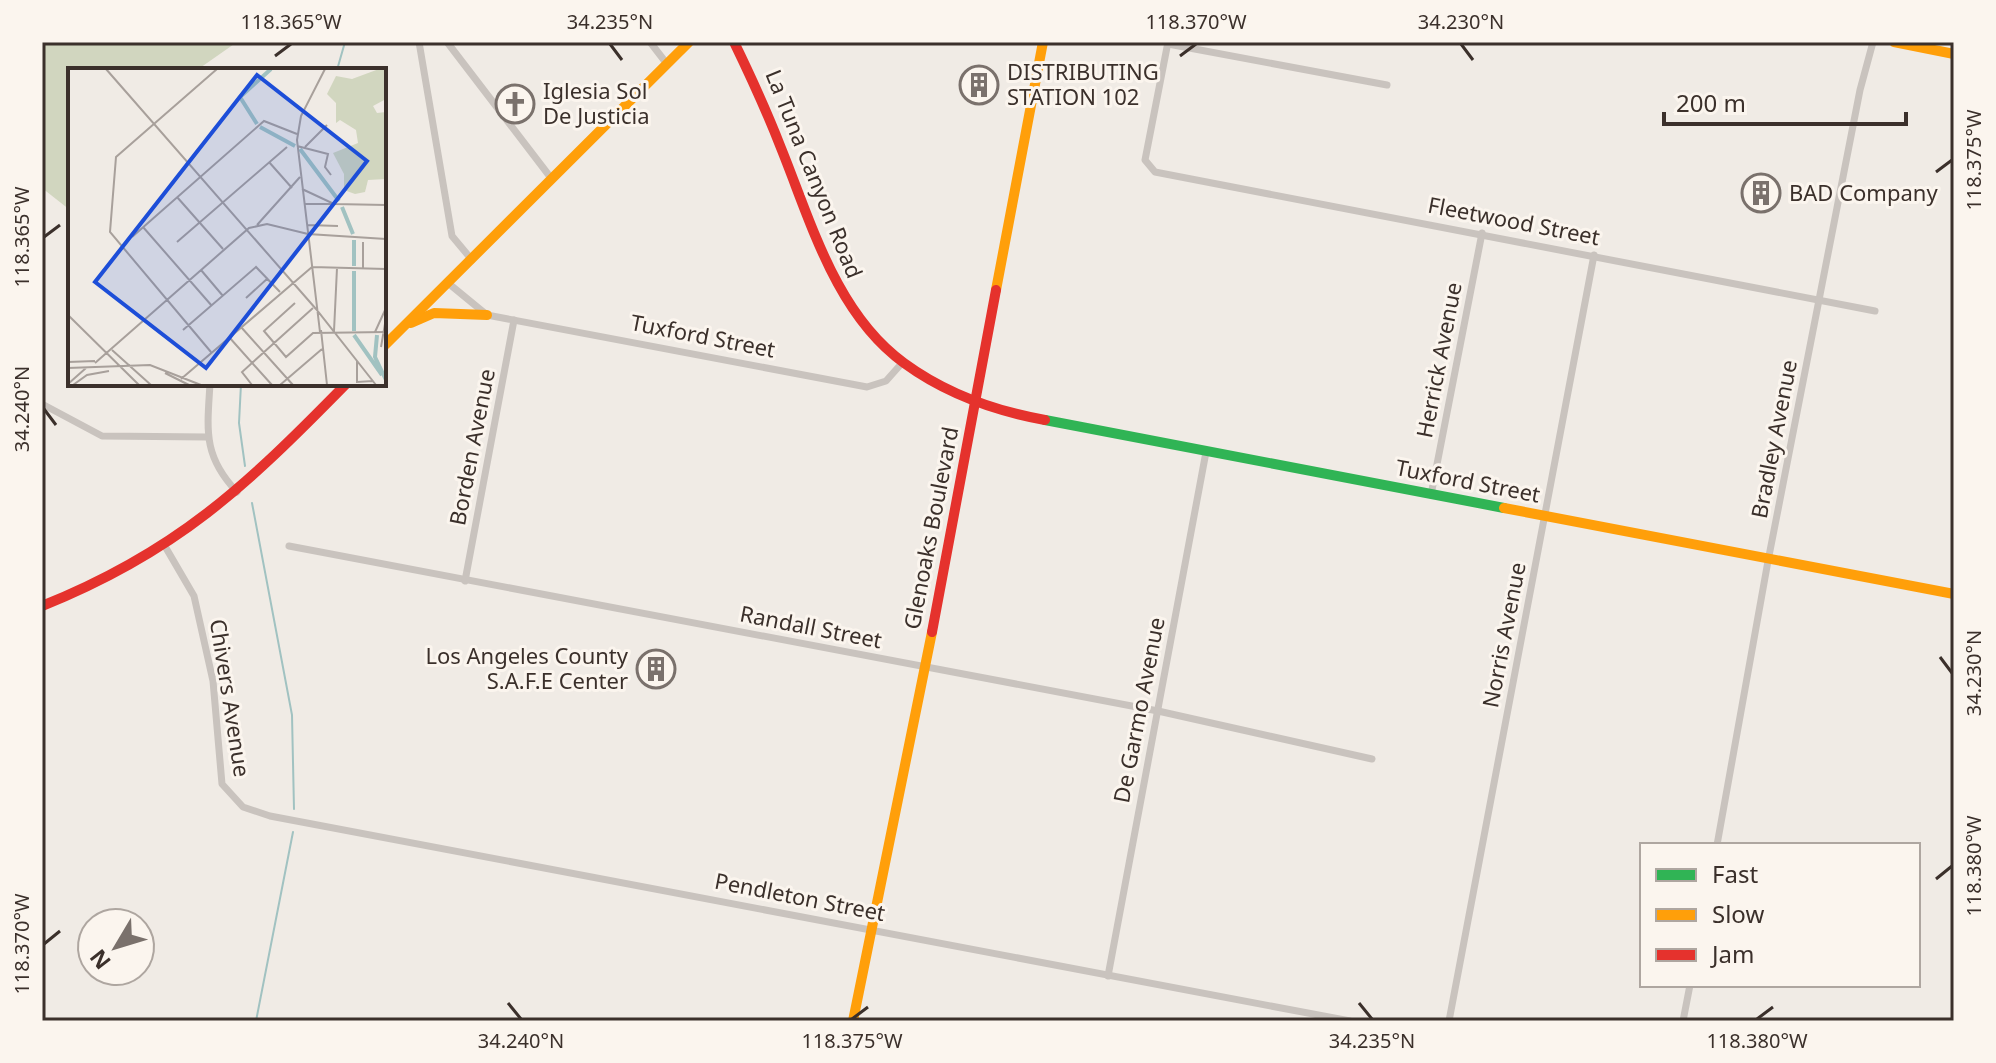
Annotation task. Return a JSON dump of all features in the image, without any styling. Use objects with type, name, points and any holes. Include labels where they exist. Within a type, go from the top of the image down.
[{"type":"main road","points":[[386,344],[689,42]]},
{"type":"main road","name":"La Tuna Canyon Road","points":[[734,42],[762,97],[834,280],[870,332],[902,363],[926,380],[975,404]]},
{"type":"main road","name":"Glenoaks Boulevard","points":[[853,1021],[925,667],[1043,42]]},
{"type":"main road","points":[[1894,42],[1954,54]]},
{"type":"main road","name":"Tuxford Street","points":[[394,336],[420,317],[434,313],[487,315]]},
{"type":"main road","points":[[42,606],[116,576],[166,548],[238,493],[344,386]]},
{"type":"main road","name":"Tuxford Street","points":[[975,404],[1206,452],[1954,594]]},
{"type":"street","points":[[419,42],[452,236],[472,260]]},
{"type":"street","points":[[447,42],[551,178]]},
{"type":"street","points":[[650,42],[667,64]]},
{"type":"street","name":"Bradley Avenue","points":[[1717,843],[1768,561],[1860,90],[1873,42]]},
{"type":"street","points":[[1168,43],[1387,85]]},
{"type":"street","name":"Fleetwood Street","points":[[1168,43],[1145,160],[1148,166],[1170,175],[1875,311]]},
{"type":"street","name":"Herrick Avenue","points":[[1431,495],[1482,233]]},
{"type":"street","name":"Norris Avenue","points":[[1449,1021],[1594,255]]},
{"type":"street","name":"Tuxford Street","points":[[448,283],[487,315],[867,387],[886,381],[902,363]]},
{"type":"street","name":"Borden Avenue","points":[[465,581],[514,320]]},
{"type":"street","points":[[210,386],[207,437],[222,476],[238,493]]},
{"type":"street","points":[[42,404],[102,436],[207,437]]},
{"type":"street","name":"De Garmo Avenue","points":[[1108,976],[1206,452]]},
{"type":"street","name":"Randall Street","points":[[289,546],[1158,711],[1372,759]]},
{"type":"street","name":"Chivers Avenue","points":[[166,548],[194,596],[213,681],[222,784],[243,807]]},
{"type":"street","name":"Pendleton Street","points":[[243,807],[270,816],[1350,1021]]},
{"type":"street","points":[[1683,1021],[1690,987]]},
{"type":"green space","points":[[42,42],[237,42],[200,68],[68,68],[68,208],[42,188]]},
{"type":"waterway","points":[[338,68],[345,42]]},
{"type":"waterway","points":[[241,386],[239,423],[245,466]]},
{"type":"waterway","points":[[252,503],[292,715],[294,809]]},
{"type":"waterway","points":[[256,1021],[293,832]]},
{"type":"traffic: fast","points":[[1045,420],[1504,508]]},
{"type":"traffic: slow","points":[[386,344],[689,42]]},
{"type":"traffic: slow","points":[[996,290],[1043,42]]},
{"type":"traffic: slow","points":[[1894,42],[1954,54]]},
{"type":"traffic: slow","points":[[411,323],[434,313],[487,315]]},
{"type":"traffic: slow","points":[[1504,508],[1954,594]]},
{"type":"traffic: slow","points":[[853,1021],[932,632]]},
{"type":"traffic: jam","points":[[734,42],[770,121],[828,265],[860,319],[880,343],[936,383],[989,406],[1045,420]]},
{"type":"traffic: jam","points":[[932,632],[996,290]]},
{"type":"traffic: jam","points":[[42,606],[132,563],[207,513],[275,454],[344,386]]},
{"type":"place","name":"DISTRIBUTING STATION 102","points":[[979,85]]},
{"type":"place","name":"Iglesia Sol De Justicia","points":[[515,104]]},
{"type":"place","name":"BAD Company","points":[[1761,193]]},
{"type":"place","name":"Los Angeles County S.A.F.E Center","points":[[656,669]]}]
